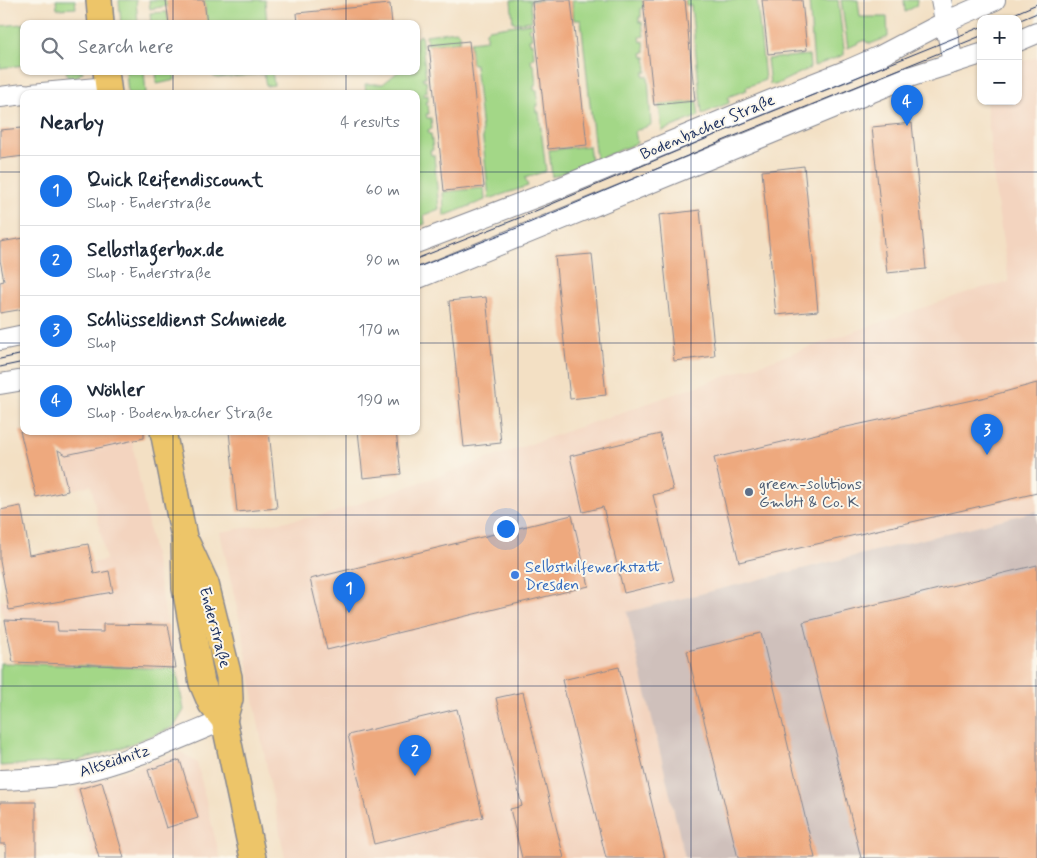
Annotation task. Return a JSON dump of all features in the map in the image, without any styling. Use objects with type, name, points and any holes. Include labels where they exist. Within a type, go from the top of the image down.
[{"type":"main road","points":[[99,0],[102,20]]},
{"type":"main road","name":"Enderstraße","points":[[164,435],[184,537],[206,584],[229,678],[230,700],[224,720],[253,858]]},
{"type":"street","points":[[941,0],[952,63]]},
{"type":"street","name":"Bodenbacher Straße","points":[[420,241],[539,196],[848,70],[880,56],[945,22],[995,0]]},
{"type":"street","points":[[1022,39],[1037,33]]},
{"type":"street","name":"Bodenbacher Straße","points":[[420,277],[906,78],[977,55]]},
{"type":"street","points":[[62,90],[108,84]]},
{"type":"street","points":[[0,97],[20,94]]},
{"type":"street","points":[[0,340],[20,336]]},
{"type":"street","points":[[0,384],[20,381]]},
{"type":"street","name":"Altseidnitz","points":[[0,780],[35,779],[81,772],[125,759],[224,720]]},
{"type":"shaded area","points":[[1037,57],[1037,511],[627,612],[685,858],[285,858],[242,631],[220,532],[329,514],[977,289],[1009,282],[995,189],[986,105],[1022,105],[1022,62]]},
{"type":"shaded area","points":[[58,435],[131,435],[176,669],[13,663],[0,601],[52,591],[49,571],[106,560],[91,485],[71,490]]},
{"type":"shaded area","points":[[1037,511],[1037,858],[685,858],[627,612]]},
{"type":"shaded area","points":[[181,752],[197,763],[220,858],[94,858],[75,788]]},
{"type":"green space","points":[[56,0],[75,0],[76,8],[57,9]]},
{"type":"green space","points":[[119,0],[136,0],[138,20],[121,20]]},
{"type":"green space","points":[[149,0],[166,0],[167,6],[150,9]]},
{"type":"green space","points":[[204,0],[265,0],[267,20],[206,20]]},
{"type":"green space","points":[[511,0],[542,0],[530,1],[532,21],[515,23],[513,22]]},
{"type":"green space","points":[[572,0],[643,0],[639,22],[642,22],[644,36],[640,37],[641,42],[644,41],[645,52],[642,53],[643,57],[646,57],[647,72],[644,72],[644,76],[648,76],[651,125],[635,131],[637,143],[596,160],[581,20],[574,20]]},
{"type":"green space","points":[[685,0],[757,0],[765,80],[746,87],[747,90],[730,96],[728,98],[729,103],[702,114],[691,5],[686,5]]},
{"type":"green space","points":[[809,0],[838,0],[844,49],[844,55],[814,66]]},
{"type":"green space","points":[[841,0],[858,0],[860,17],[887,17],[888,37],[870,44],[865,40],[848,48]]},
{"type":"green space","points":[[904,0],[917,0],[916,6],[905,12]]},
{"type":"green space","points":[[167,12],[168,20],[151,20],[150,13]]},
{"type":"green space","points":[[531,23],[532,27],[528,28],[531,31],[532,38],[529,39],[530,43],[533,44],[534,58],[531,59],[532,65],[534,65],[536,85],[534,90],[537,90],[538,106],[536,106],[536,112],[539,112],[546,171],[525,178],[528,186],[489,199],[475,64],[472,64],[470,42],[486,40],[486,31],[488,29]]},
{"type":"green space","points":[[20,24],[20,66],[0,68],[0,26]]},
{"type":"green space","points":[[456,31],[460,34],[460,41],[427,45],[426,35]]},
{"type":"green space","points":[[420,36],[426,77],[423,77],[423,80],[426,80],[427,92],[424,92],[424,96],[428,95],[428,102],[425,102],[428,105],[429,114],[426,114],[427,118],[431,118],[432,129],[428,130],[429,134],[431,134],[433,150],[430,150],[431,155],[434,155],[439,209],[424,215],[425,224],[420,226],[420,90],[366,90],[365,84],[383,84],[394,75],[420,75]]},
{"type":"green space","points":[[809,55],[810,68],[775,85],[770,84],[767,59]]},
{"type":"green space","points":[[67,75],[79,75],[73,79],[68,79]]},
{"type":"green space","points":[[126,75],[144,75],[146,90],[128,90]]},
{"type":"green space","points":[[156,75],[174,75],[175,80],[157,84]]},
{"type":"green space","points":[[213,75],[252,75],[217,78]]},
{"type":"green space","points":[[264,75],[273,75],[274,85],[266,86]]},
{"type":"green space","points":[[697,101],[699,116],[662,131],[659,105]]},
{"type":"green space","points":[[589,146],[591,161],[552,177],[549,150]]},
{"type":"green space","points":[[484,188],[485,200],[444,216],[443,192]]},
{"type":"green space","points":[[0,663],[176,669],[184,710],[174,727],[120,748],[77,761],[0,766]]},
{"type":"building","points":[[166,0],[204,0],[206,20],[168,20]]},
{"type":"building","points":[[571,0],[587,145],[548,149],[532,2]]},
{"type":"building","points":[[643,0],[685,0],[695,101],[654,105]]},
{"type":"building","points":[[762,0],[802,0],[807,50],[768,54]]},
{"type":"building","points":[[390,4],[392,20],[298,20],[297,13]]},
{"type":"building","points":[[469,41],[484,187],[444,191],[429,45]]},
{"type":"building","points":[[912,123],[926,269],[887,273],[872,127]]},
{"type":"building","points":[[20,128],[20,156],[0,159],[0,130]]},
{"type":"building","points":[[804,166],[818,311],[776,315],[762,171]]},
{"type":"building","points":[[700,210],[715,356],[674,361],[659,215]]},
{"type":"building","points":[[20,239],[20,310],[0,313],[0,282],[4,281],[0,260],[0,242]]},
{"type":"building","points":[[592,254],[606,395],[570,399],[555,257]]},
{"type":"building","points":[[486,297],[501,443],[464,447],[449,301]]},
{"type":"building","points":[[1037,383],[1037,493],[739,562],[714,458],[986,397]]},
{"type":"building","points":[[660,434],[673,490],[653,495],[674,581],[624,593],[603,507],[583,512],[570,456]]},
{"type":"building","points":[[21,435],[144,435],[144,438],[66,455],[58,450],[68,491],[37,498]]},
{"type":"building","points":[[229,435],[269,435],[277,508],[237,512]]},
{"type":"building","points":[[358,435],[396,435],[401,474],[363,478]]},
{"type":"building","points":[[21,506],[30,555],[88,544],[94,574],[109,571],[113,592],[9,610],[0,561],[0,510]]},
{"type":"building","points":[[572,515],[589,586],[327,650],[310,579]]},
{"type":"building","points":[[1037,565],[1037,858],[861,858],[803,622]]},
{"type":"building","points":[[5,620],[57,622],[58,631],[103,632],[103,624],[168,625],[176,668],[13,662]]},
{"type":"building","points":[[761,633],[815,858],[738,858],[687,651]]},
{"type":"building","points":[[619,667],[665,858],[606,858],[562,680]]},
{"type":"building","points":[[523,692],[564,858],[522,858],[510,809],[522,806],[496,698]]},
{"type":"building","points":[[457,709],[483,817],[374,844],[348,735]]},
{"type":"building","points":[[180,760],[198,818],[166,828],[148,770]]},
{"type":"building","points":[[102,782],[124,858],[99,858],[79,789]]},
{"type":"building","points":[[0,802],[36,802],[36,858],[6,858],[6,844],[0,844]]},
{"type":"tram line","points":[[1011,15],[1037,4]]},
{"type":"tram line","points":[[1022,19],[1037,13]]},
{"type":"tram line","points":[[420,257],[977,29]]},
{"type":"tram line","points":[[420,266],[977,38]]},
{"type":"tram line","points":[[0,359],[20,355]]},
{"type":"tram line","points":[[0,367],[20,363]]},
{"type":"place","name":"Wöhler","points":[[907,126]]},
{"type":"place","name":"Schlüsseldienst Schmiede","points":[[987,455]]},
{"type":"place","name":"green-solutions GmbH & Co. K","points":[[749,492]]},
{"type":"place","name":"Selbsthilfewerkstatt Dresden","points":[[515,575]]},
{"type":"place","name":"Quick Reifendiscount","points":[[349,613]]},
{"type":"place","name":"Selbstlagerbox.de","points":[[415,776]]}]
